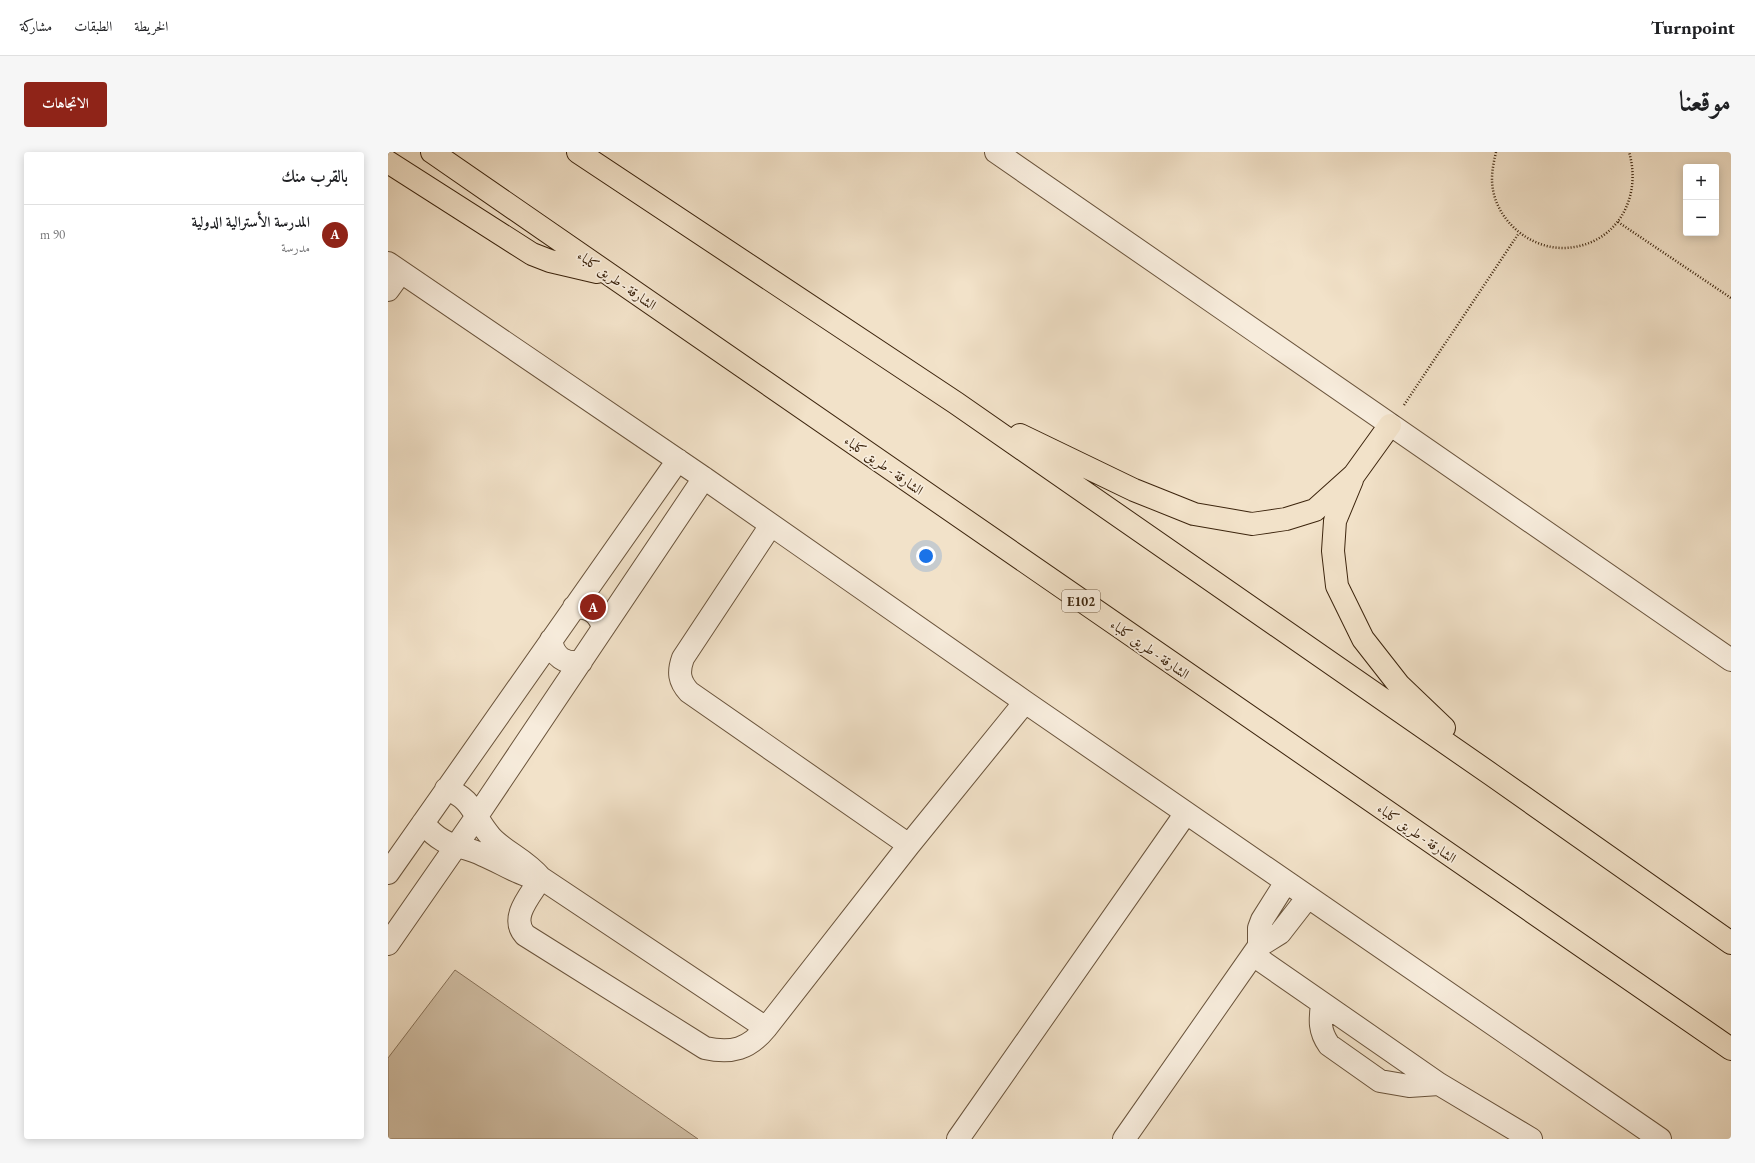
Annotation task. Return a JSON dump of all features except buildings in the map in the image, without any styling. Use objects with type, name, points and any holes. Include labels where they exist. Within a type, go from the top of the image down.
[{"type":"highway","name":"الشارقة - طريق كلباء","points":[[432,152],[1731,1049]]},
{"type":"highway","points":[[578,152],[956,403],[1492,775],[1731,943]]},
{"type":"highway","points":[[388,162],[532,254],[550,261],[610,275]]},
{"type":"highway","points":[[956,403],[1134,490],[1194,514],[1252,524],[1286,519],[1314,510],[1354,475]]},
{"type":"highway","points":[[1390,425],[1354,475],[1334,521],[1333,551],[1337,586],[1363,639],[1399,685],[1492,775]]},
{"type":"street","points":[[996,152],[1731,660]]},
{"type":"street","points":[[388,290],[394,267],[678,460],[1025,702],[1660,1139]]},
{"type":"street","points":[[388,873],[678,460]]},
{"type":"street","points":[[388,944],[456,847],[704,478]]},
{"type":"street","points":[[771,525],[683,658],[680,667],[680,676],[683,685],[689,692],[909,845]]},
{"type":"street","points":[[574,607],[590,609],[601,620],[603,628]]},
{"type":"street","points":[[551,640],[553,649],[561,658],[573,663],[581,662]]},
{"type":"street","points":[[541,878],[519,914],[519,926],[525,935],[705,1048],[719,1051],[732,1050],[746,1046],[757,1039],[766,1028],[909,845],[1025,702]]},
{"type":"street","points":[[446,789],[456,792],[465,799],[472,806],[477,816],[493,838],[528,864],[541,878],[766,1028]]},
{"type":"street","points":[[958,1139],[1186,813]]},
{"type":"street","points":[[423,823],[438,838],[456,847],[474,851],[517,872],[541,878]]},
{"type":"street","points":[[1256,951],[1259,928],[1262,920],[1286,882]]},
{"type":"street","points":[[1124,1139],[1256,951],[1280,933],[1308,897]]},
{"type":"street","points":[[1256,951],[1322,1004],[1439,1084],[1531,1139]]},
{"type":"street","points":[[1322,1004],[1320,1022],[1324,1038],[1329,1045],[1380,1081],[1408,1086],[1439,1084]]},
{"type":"path","points":[[1496,152],[1492,180],[1494,195],[1508,222],[1519,233],[1532,240],[1547,246],[1562,248],[1578,246],[1593,241],[1606,233],[1618,222],[1626,209],[1632,194],[1634,179],[1629,152]]},
{"type":"path","points":[[1618,222],[1731,298]]},
{"type":"path","points":[[1390,425],[1519,233]]},
{"type":"shaded area","points":[[455,970],[698,1139],[388,1139],[388,1058]]},
{"type":"place","name":"المدرسة الأسترالية الدولية","points":[[593,607]]}]
